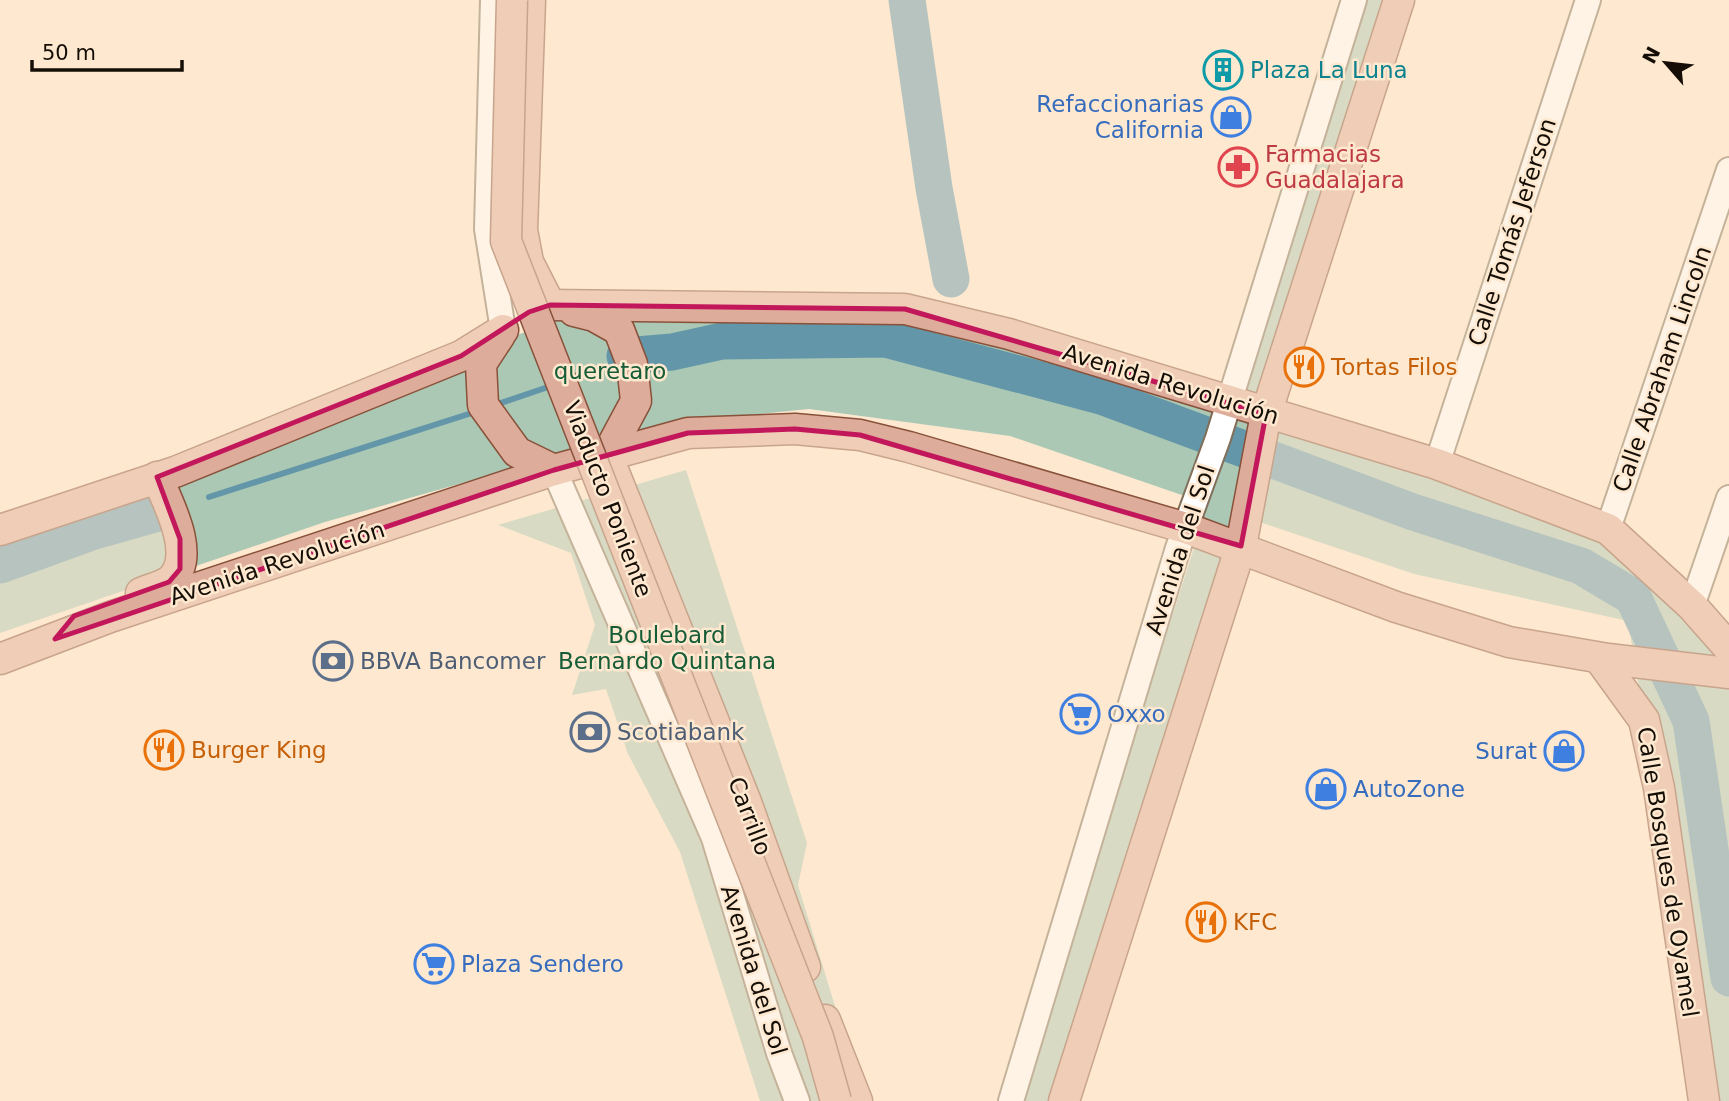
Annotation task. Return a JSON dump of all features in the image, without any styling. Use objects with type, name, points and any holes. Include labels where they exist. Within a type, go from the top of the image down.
[{"type":"main road","name":"Viaducto Poniente","points":[[512,0],[506,241],[818,1037],[836,1101]]},
{"type":"main road","points":[[530,0],[522,230],[528,262],[550,305]]},
{"type":"main road","points":[[1064,1101],[1241,546],[1266,414],[1399,0]]},
{"type":"main road","points":[[0,530],[160,483],[461,356],[528,312],[550,305],[594,316],[619,330],[632,364],[636,401],[607,455]]},
{"type":"main road","name":"Avenida Revolución","points":[[550,305],[905,309],[1009,334],[1437,464],[1608,529],[1692,606],[1729,648]]},
{"type":"main road","points":[[503,330],[481,364],[484,405],[517,452],[554,470],[688,433],[795,429],[860,435],[1186,528],[1241,546],[1396,607],[1509,642],[1603,658],[1716,672]]},
{"type":"main road","name":"Carrillo","points":[[607,455],[746,802],[857,1101]]},
{"type":"main road","name":"Avenida Revolución","points":[[0,659],[110,617],[554,470]]},
{"type":"main road","points":[[55,639],[74,616],[169,582],[180,569],[180,539],[160,483]]},
{"type":"main road","name":"Calle Bosques de Oyamel","points":[[1603,658],[1644,720],[1659,788],[1704,1101]]},
{"type":"street","points":[[493,0],[487,229],[503,330]]},
{"type":"street","name":"Avenida del Sol","points":[[1011,1101],[1186,528],[1218,438],[1354,0]]},
{"type":"street","name":"Calle Tomás Jeferson","points":[[1437,464],[1588,0]]},
{"type":"street","name":"Calle Abraham Lincoln","points":[[1608,529],[1729,170]]},
{"type":"street","name":"Avenida del Sol","points":[[554,470],[714,838],[779,1053],[797,1101]]},
{"type":"street","points":[[1692,606],[1729,498]]},
{"type":"highlighted area","points":[[550,305],[905,309],[1266,414],[1241,546],[860,435],[795,429],[688,433],[554,470],[55,639],[74,616],[169,582],[180,569],[180,539],[157,477],[461,356],[529,312]]},
{"type":"green space","name":"queretaro","points":[[1368,0],[1384,0],[1264,402],[1608,529],[1729,637],[1729,1101],[1697,1101],[1689,996],[1628,621],[1414,574],[1233,513],[1147,822],[1060,1101],[1001,1101],[1070,936],[1208,504],[1010,436],[809,409],[674,423],[325,522],[0,633],[0,529],[597,305],[865,295],[1243,396]]},
{"type":"green space","name":"Boulebard Bernardo Quintana","points":[[686,470],[807,843],[798,885],[864,1101],[760,1101],[680,852],[628,754],[606,689],[572,695],[595,625],[571,553],[498,525]]},
{"type":"waterway","points":[[907,0],[934,188],[951,279]]},
{"type":"waterway","points":[[625,356],[672,352],[722,341],[886,339],[1101,396],[1413,512],[1581,566],[1633,597],[1691,721],[1729,978]]},
{"type":"waterway","points":[[495,405],[551,386]]},
{"type":"waterway","points":[[209,497],[478,411]]},
{"type":"waterway","points":[[0,565],[91,532],[155,514]]},
{"type":"place","name":"Plaza La Luna","points":[[1223,70]]},
{"type":"place","name":"Refaccionarias California","points":[[1231,117]]},
{"type":"place","name":"Farmacias Guadalajara","points":[[1238,167]]},
{"type":"place","name":"Tortas Filos","points":[[1304,367]]},
{"type":"place","name":"BBVA Bancomer","points":[[333,661]]},
{"type":"place","name":"Oxxo","points":[[1080,714]]},
{"type":"place","name":"Scotiabank","points":[[590,732]]},
{"type":"place","name":"Burger King","points":[[164,750]]},
{"type":"place","name":"Surat","points":[[1564,751]]},
{"type":"place","name":"AutoZone","points":[[1326,789]]},
{"type":"place","name":"KFC","points":[[1206,922]]},
{"type":"place","name":"Plaza Sendero","points":[[434,964]]}]
